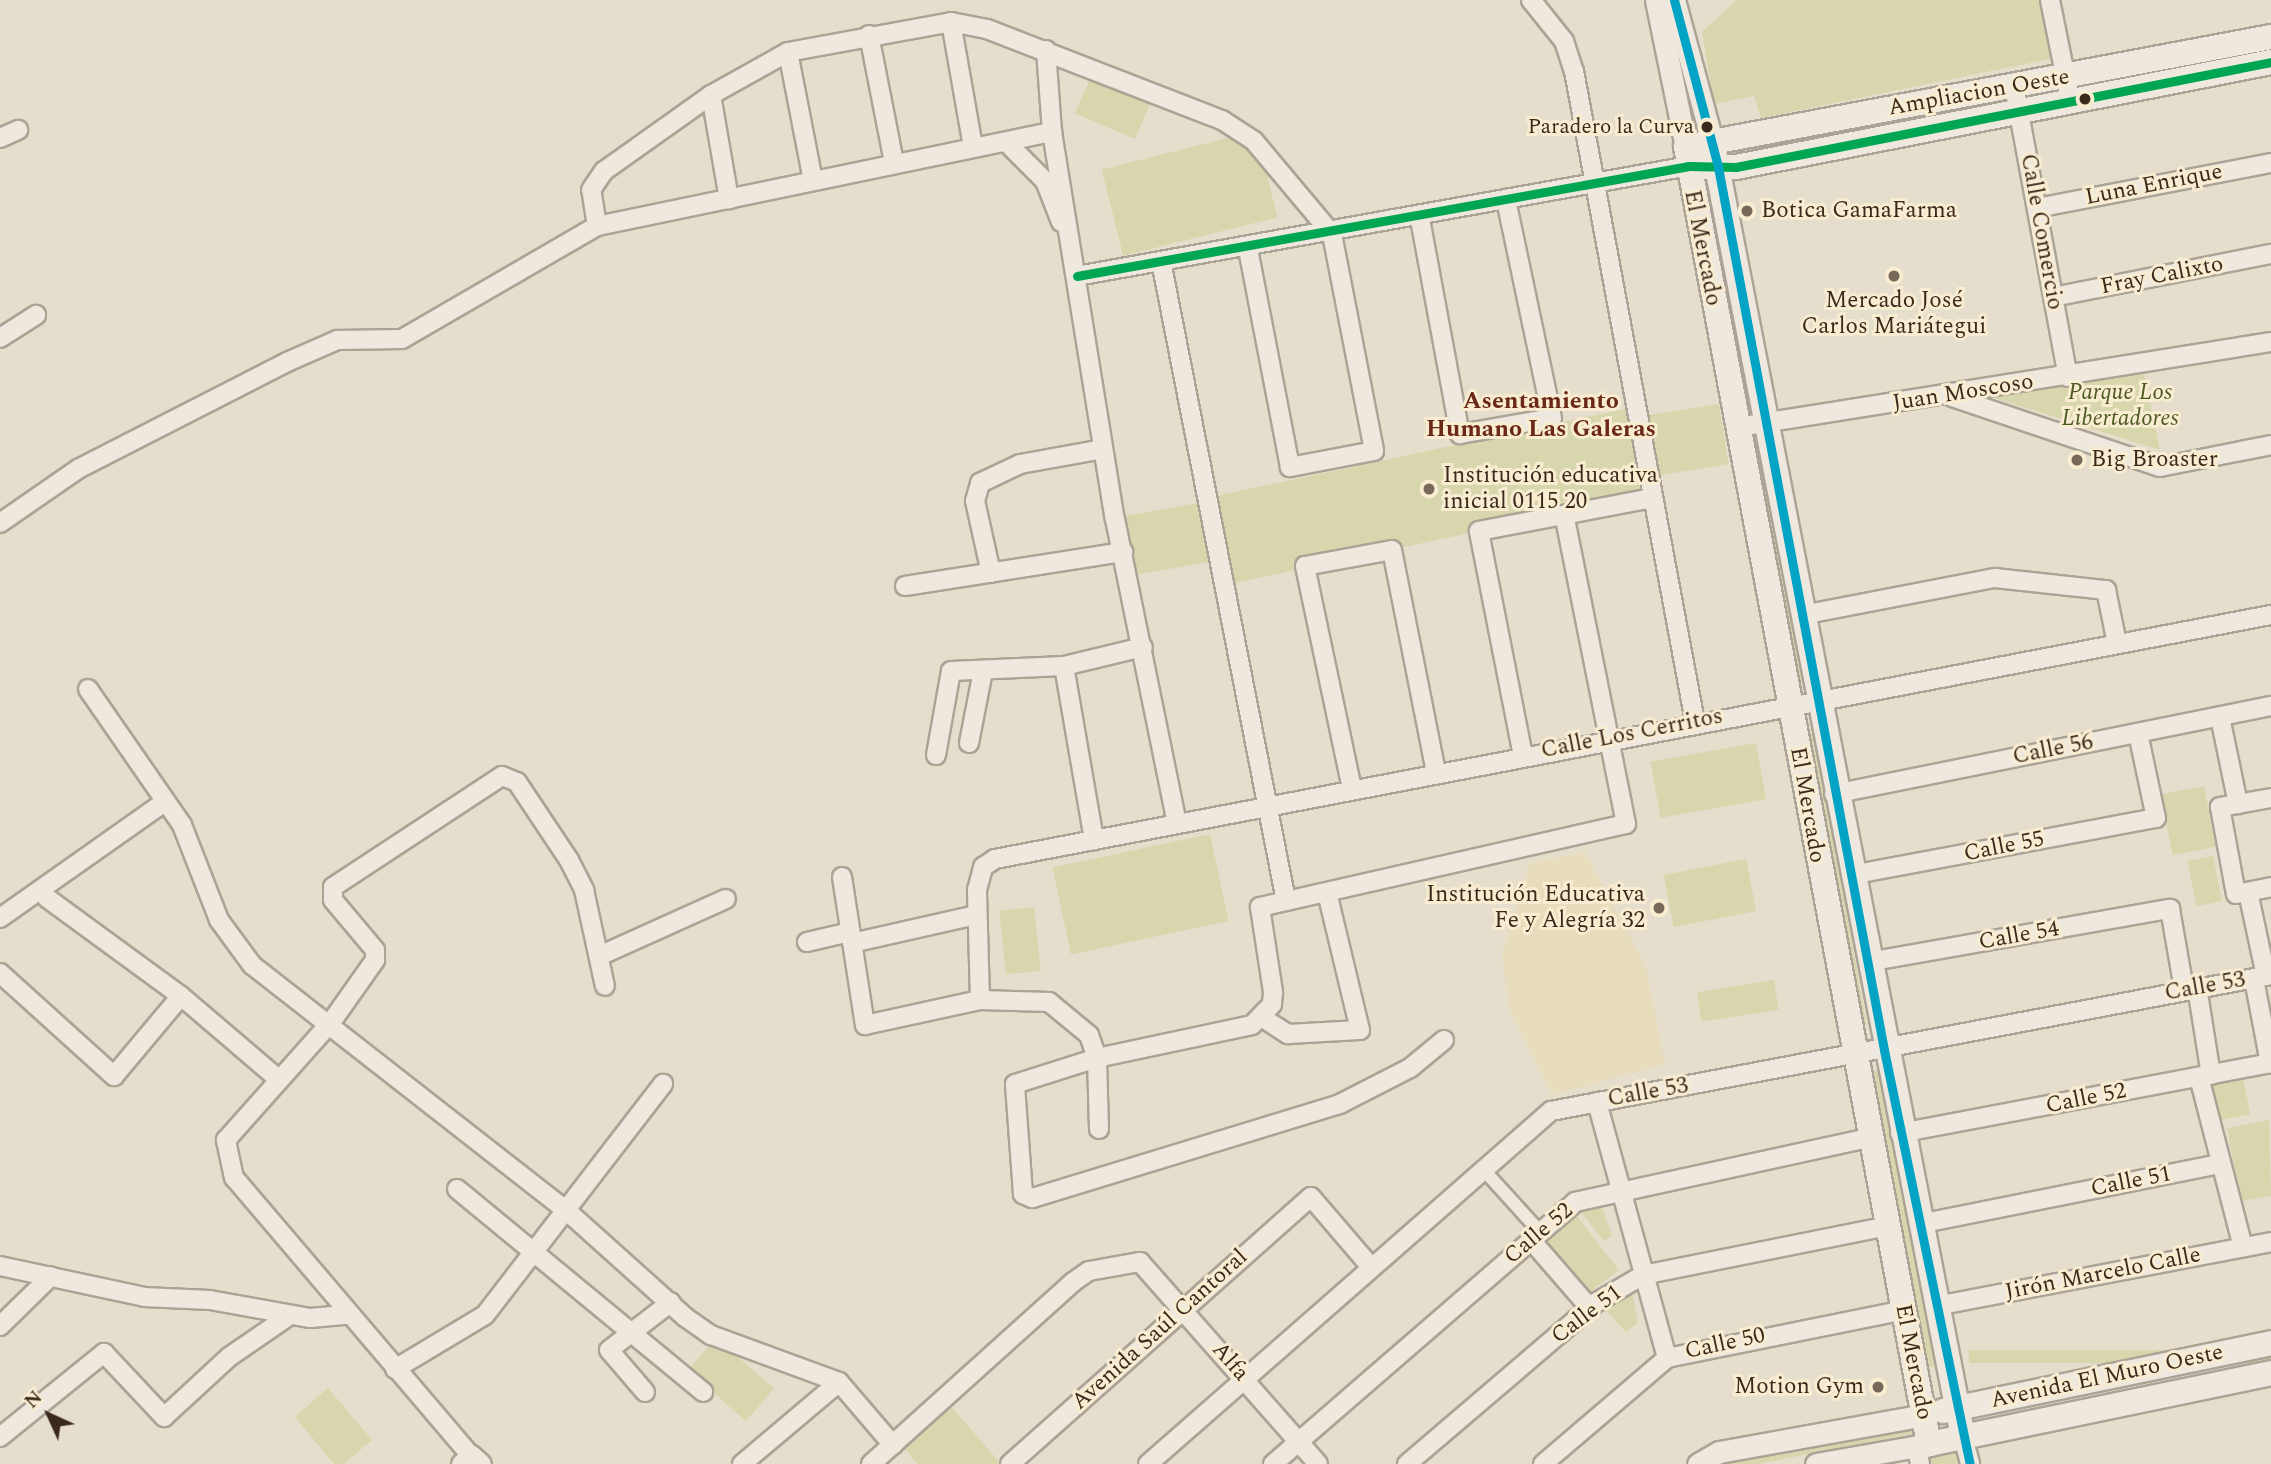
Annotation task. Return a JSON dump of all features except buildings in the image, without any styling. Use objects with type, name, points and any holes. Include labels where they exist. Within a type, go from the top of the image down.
[{"type":"main road","name":"Ampliacion Oeste","points":[[2068,88],[2271,37]]},
{"type":"main road","name":"Ampliacion Oeste","points":[[1687,156],[1712,141],[2068,88],[2271,62]]},
{"type":"main road","name":"Ampliacion Oeste","points":[[1687,156],[1718,167],[2016,97]]},
{"type":"main road","name":"El Mercado","points":[[1712,141],[1768,420],[1834,794],[1963,1437]]},
{"type":"main road","name":"El Mercado","points":[[1687,156],[1924,1415],[1921,1451]]},
{"type":"main road","name":"Avenida El Muro Oeste","points":[[1924,1415],[2271,1343]]},
{"type":"main road","name":"Avenida El Muro Oeste","points":[[1921,1451],[1963,1437],[2271,1373]]},
{"type":"street","points":[[1531,0],[1564,41],[1594,183],[1695,722]]},
{"type":"street","points":[[1656,0],[1687,156]]},
{"type":"street","points":[[1674,0],[1712,141]]},
{"type":"street","points":[[2050,0],[2068,88]]},
{"type":"street","points":[[951,22],[973,147]]},
{"type":"street","points":[[597,226],[591,190],[604,171],[711,95],[788,52],[869,34],[951,22],[1046,50],[1239,129],[1332,234],[1374,451],[1290,467],[1248,250]]},
{"type":"street","points":[[869,34],[894,163]]},
{"type":"street","points":[[1046,50],[1052,132],[1103,449],[1177,824]]},
{"type":"street","points":[[788,52],[813,181]]},
{"type":"street","points":[[711,95],[729,200]]},
{"type":"street","name":"Calle Comercio","points":[[2016,97],[2068,377]]},
{"type":"street","points":[[0,138],[18,130]]},
{"type":"street","points":[[0,523],[78,468],[287,362],[337,340],[402,340],[597,226],[641,212],[729,200],[894,163],[1007,143],[1052,132]]},
{"type":"street","points":[[1007,143],[1033,165],[1055,200],[1077,276]]},
{"type":"street","name":"Ampliacion Oeste","points":[[1077,276],[1162,266],[1420,219],[1506,199],[1594,183],[1687,156]]},
{"type":"street","name":"Luna Enrique","points":[[2037,208],[2271,163]]},
{"type":"street","points":[[1420,219],[1461,434],[1552,418],[1506,199]]},
{"type":"street","name":"Fray Calixto","points":[[2053,297],[2271,254]]},
{"type":"street","points":[[1162,266],[1265,806],[1286,901]]},
{"type":"street","points":[[0,338],[36,315]]},
{"type":"street","name":"Juan Moscoso","points":[[1738,427],[1768,420],[1951,397],[2271,342]]},
{"type":"street","points":[[1951,397],[2160,467],[2271,445]]},
{"type":"street","points":[[990,573],[975,501],[980,483],[1020,464],[1103,449]]},
{"type":"street","points":[[1523,756],[1479,531],[1652,498]]},
{"type":"street","points":[[1444,1040],[1410,1068],[1340,1104],[1027,1198],[1015,1084],[1097,1058],[1252,1026],[1263,1018],[1273,992],[1260,907],[1626,824],[1564,515]]},
{"type":"street","points":[[1352,789],[1305,566],[1392,550],[1436,773]]},
{"type":"street","points":[[905,586],[1123,552]]},
{"type":"street","points":[[1802,615],[1995,578],[2106,590],[2117,643]]},
{"type":"street","name":"Calle Los Cerritos","points":[[976,915],[979,876],[995,859],[1695,722],[2271,615]]},
{"type":"street","points":[[936,755],[951,671],[1064,666],[1143,648]]},
{"type":"street","points":[[1064,666],[1094,840]]},
{"type":"street","points":[[968,743],[983,671]]},
{"type":"street","points":[[88,689],[163,803],[182,825],[235,947],[332,1021],[567,1211],[710,1335],[839,1382],[893,1445],[871,1464]]},
{"type":"street","name":"Calle 56","points":[[1834,794],[2271,706]]},
{"type":"street","points":[[2220,717],[2242,893],[2264,976],[2270,1063]]},
{"type":"street","name":"Calle 55","points":[[1851,875],[2156,818],[2138,733]]},
{"type":"street","points":[[471,1461],[228,1169],[226,1140],[276,1077],[332,1021],[376,955],[333,900],[333,887],[502,776],[517,782],[569,860],[584,890],[605,986]]},
{"type":"street","points":[[2229,805],[2271,798]]},
{"type":"street","points":[[0,918],[163,803]]},
{"type":"street","points":[[842,877],[866,1025],[980,1000],[1049,1002],[1089,1035],[1097,1058],[1099,1129]]},
{"type":"street","points":[[2242,893],[2271,887]]},
{"type":"street","points":[[1263,1018],[1288,1034],[1360,1030],[1327,893]]},
{"type":"street","points":[[47,898],[181,996],[276,1077]]},
{"type":"street","points":[[599,956],[726,899]]},
{"type":"street","name":"Calle 54","points":[[1868,962],[2170,909],[2190,988]]},
{"type":"street","points":[[807,942],[851,938],[976,915],[980,1000]]},
{"type":"street","points":[[0,973],[114,1076],[181,996]]},
{"type":"street","name":"Calle 53","points":[[1148,1464],[1482,1168],[1551,1111],[1856,1058],[2190,988],[2264,976]]},
{"type":"street","points":[[2190,988],[2220,1164],[2243,1247]]},
{"type":"street","name":"Calle 52","points":[[1900,1133],[2270,1063]]},
{"type":"street","points":[[395,1369],[485,1315],[663,1084]]},
{"type":"street","points":[[1597,1102],[1618,1189],[1667,1357]]},
{"type":"street","name":"Calle 52","points":[[1273,1464],[1575,1202],[1618,1189],[1872,1136]]},
{"type":"street","name":"Calle 51","points":[[1919,1224],[2220,1164]]},
{"type":"street","points":[[1482,1168],[1590,1308]]},
{"type":"street","points":[[457,1189],[633,1330],[703,1392]]},
{"type":"street","name":"Avenida Saúl Cantoral","points":[[1010,1464],[1183,1308],[1311,1198],[1371,1267]]},
{"type":"street","name":"Calle 51","points":[[1407,1464],[1590,1308],[1643,1275],[1888,1226]]},
{"type":"street","name":"Jirón Marcelo Calle","points":[[1936,1306],[2271,1242]]},
{"type":"street","name":"Alfa","points":[[893,1445],[1073,1282],[1089,1271],[1140,1262],[1318,1464]]},
{"type":"street","points":[[0,1266],[144,1297],[210,1300],[290,1315],[347,1315]]},
{"type":"street","points":[[0,1326],[51,1276]]},
{"type":"street","points":[[645,1392],[608,1352],[671,1302]]},
{"type":"street","name":"Calle 50","points":[[1543,1464],[1667,1357],[1904,1310]]},
{"type":"street","points":[[0,1437],[104,1353],[164,1417],[229,1357],[290,1315]]},
{"type":"street","points":[[743,1464],[839,1382]]},
{"type":"street","name":"Avenida El Muro Oeste","points":[[1698,1464],[1718,1451],[1924,1415]]},
{"type":"street","name":"El Mercado","points":[[1963,1437],[1969,1464]]},
{"type":"street","name":"Avenida El Muro Oeste","points":[[1816,1464],[1921,1451]]},
{"type":"shaded area","points":[[1585,852],[1646,967],[1665,1064],[1552,1095],[1510,1011],[1502,956],[1530,863]]},
{"type":"green space","points":[[1737,0],[2041,0],[2055,58],[1761,118],[1754,96],[1714,104],[1702,32]]},
{"type":"green space","points":[[1092,74],[1152,99],[1135,139],[1075,114]]},
{"type":"green space","points":[[1256,131],[1278,217],[1123,256],[1102,169]]},
{"type":"green space","points":[[1714,205],[1752,391],[1737,395],[1701,206]]},
{"type":"green space","name":"Parque Los Libertadores","points":[[2144,373],[2160,450],[1988,396]]},
{"type":"green space","points":[[1719,404],[1729,464],[1652,476],[1642,416]]},
{"type":"green space","points":[[1630,408],[1649,495],[1230,584],[1211,497]]},
{"type":"green space","points":[[1761,455],[1803,681],[1792,682],[1748,456]]},
{"type":"green space","points":[[1204,502],[1214,561],[1134,575],[1123,516]]},
{"type":"green space","points":[[1815,732],[1866,1023],[1851,1025],[1800,735]]},
{"type":"green space","points":[[1756,743],[1766,799],[1661,818],[1651,762]]},
{"type":"green space","points":[[2204,786],[2216,847],[2173,855],[2161,794]]},
{"type":"green space","points":[[1210,834],[1229,921],[1071,955],[1053,867]]},
{"type":"green space","points":[[2213,856],[2222,901],[2196,906],[2187,861]]},
{"type":"green space","points":[[1746,859],[1756,911],[1674,927],[1664,875]]},
{"type":"green space","points":[[1034,907],[1041,971],[1006,974],[999,911]]},
{"type":"green space","points":[[1774,980],[1779,1010],[1702,1022],[1697,992]]},
{"type":"green space","points":[[1878,1071],[1934,1368],[1925,1366],[1865,1074]]},
{"type":"green space","points":[[2243,1077],[2250,1114],[2216,1121],[2209,1084]]},
{"type":"green space","points":[[2269,1120],[2271,1196],[2241,1201],[2227,1128]]},
{"type":"green space","points":[[1599,1198],[1612,1236],[1604,1241],[1575,1205]]},
{"type":"green space","points":[[1572,1210],[1619,1270],[1588,1294],[1541,1234]]},
{"type":"green space","points":[[1632,1291],[1638,1323],[1626,1332],[1602,1306]]},
{"type":"green space","points":[[716,1338],[774,1389],[746,1421],[688,1370]]},
{"type":"green space","points":[[1969,1350],[2271,1350],[2271,1363],[1969,1363]]},
{"type":"green space","points":[[328,1388],[372,1440],[344,1464],[334,1464],[295,1417]]},
{"type":"green space","points":[[948,1403],[1001,1464],[918,1464],[901,1445]]},
{"type":"green space","points":[[1914,1421],[1916,1433],[1758,1464],[1721,1464]]},
{"type":"green space","points":[[1961,1449],[1964,1464],[1927,1464],[1925,1455]]},
{"type":"transit line","points":[[1674,0],[1718,167],[1884,1050],[1970,1464]]},
{"type":"transit line","points":[[1077,276],[1689,166],[1736,167],[2271,62]]},
{"type":"place","name":"Paradero la Curva","points":[[1707,127]]},
{"type":"place","name":"Botica GamaFarma","points":[[1747,211]]},
{"type":"place","name":"Mercado José Carlos Mariátegui","points":[[1894,276]]},
{"type":"place","name":"Big Broaster","points":[[2077,460]]},
{"type":"place","name":"Institución educativa inicial 0115 20","points":[[1429,489]]},
{"type":"place","name":"Institución Educativa Fe y Alegría 32","points":[[1659,908]]},
{"type":"place","name":"Motion Gym","points":[[1878,1387]]},
{"type":"district","name":"Asentamiento Humano Las Galeras","points":[[1541,416]]}]
